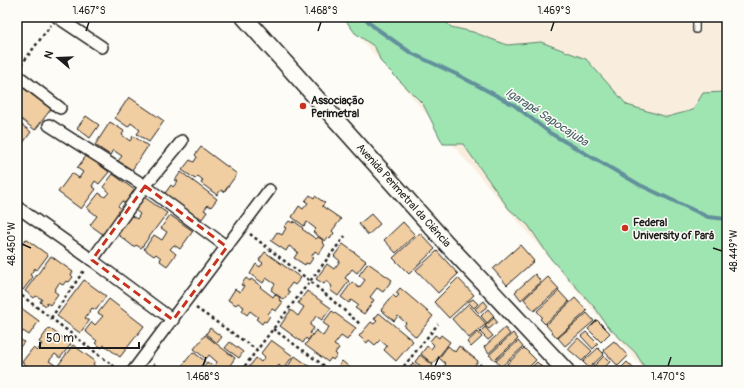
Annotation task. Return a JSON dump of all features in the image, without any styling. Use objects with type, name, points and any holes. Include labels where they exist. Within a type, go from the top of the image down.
[{"type":"main road","name":"Avenida Perimetral da Ciência","points":[[244,17],[447,244],[566,371]]},
{"type":"street","points":[[57,17],[102,47]]},
{"type":"street","points":[[17,75],[60,108]]},
{"type":"street","points":[[48,125],[145,186],[227,247]]},
{"type":"street","points":[[92,260],[145,186],[182,141]]},
{"type":"street","points":[[134,371],[270,190]]},
{"type":"street","points":[[17,207],[92,260],[172,320]]},
{"type":"lane","points":[[696,17],[696,30]]},
{"type":"path","points":[[17,70],[57,17]]},
{"type":"path","points":[[242,227],[310,281],[360,324]]},
{"type":"path","points":[[241,371],[345,236]]},
{"type":"path","points":[[50,318],[92,260]]},
{"type":"path","points":[[17,292],[120,370]]},
{"type":"path","points":[[196,308],[257,350]]},
{"type":"path","points":[[400,371],[438,324]]},
{"type":"path","points":[[273,329],[330,370],[329,371]]},
{"type":"path","points":[[17,364],[26,371]]},
{"type":"path","points":[[153,364],[162,371]]},
{"type":"path","points":[[476,371],[481,364]]},
{"type":"highlighted area","points":[[145,186],[227,247],[173,320],[92,260]]},
{"type":"shaded area","name":"Federal University of Pará","points":[[341,17],[727,17],[727,371],[645,371],[401,84]]},
{"type":"green space","name":"Federal University of Pará","points":[[343,17],[441,17],[451,27],[473,32],[507,45],[541,42],[586,59],[627,105],[667,117],[693,110],[703,93],[725,92],[727,97],[727,371],[647,371],[635,352],[607,326],[596,309],[551,259],[528,225],[509,209],[463,144],[443,144],[423,104],[381,62],[375,47],[355,33]]},
{"type":"building","points":[[17,83],[51,109],[35,130],[17,116]]},
{"type":"building","points":[[129,97],[164,121],[149,142],[137,134],[140,130],[131,123],[128,127],[115,118]]},
{"type":"building","points":[[86,116],[99,125],[90,138],[77,128]]},
{"type":"building","points":[[17,121],[31,132],[17,151]]},
{"type":"building","points":[[110,122],[124,131],[122,135],[130,141],[133,136],[148,146],[132,170],[118,161],[122,156],[113,150],[110,155],[95,145]]},
{"type":"building","points":[[201,147],[237,174],[224,192],[221,190],[217,195],[201,183],[203,180],[198,176],[195,179],[182,170],[190,160],[194,162],[197,157],[195,155]]},
{"type":"building","points":[[87,155],[109,172],[99,184],[95,181],[92,186],[96,189],[81,209],[58,192],[72,173],[79,178],[83,172],[77,168]]},
{"type":"building","points":[[181,172],[217,199],[211,207],[208,205],[204,210],[207,212],[202,219],[198,216],[196,219],[191,215],[192,213],[183,207],[181,210],[176,206],[178,204],[173,199],[171,201],[163,196],[171,185],[173,187],[178,181],[175,180]]},
{"type":"building","points":[[113,174],[136,191],[126,204],[122,201],[118,206],[123,210],[104,235],[90,225],[97,216],[87,208],[99,193],[105,197],[109,192],[103,187]]},
{"type":"building","points":[[310,195],[314,198],[315,196],[325,203],[322,206],[341,219],[332,231],[334,233],[330,239],[328,237],[325,241],[313,232],[316,229],[307,222],[304,226],[292,217],[299,206],[303,209],[308,203],[305,201]]},
{"type":"building","points":[[144,197],[167,213],[141,248],[136,245],[134,247],[116,233],[130,215],[137,219],[140,214],[135,210]]},
{"type":"building","points":[[371,214],[380,224],[368,235],[359,224]]},
{"type":"building","points":[[170,215],[193,231],[180,249],[174,245],[170,249],[176,254],[167,266],[160,261],[161,258],[156,254],[154,256],[144,249],[154,235],[162,240],[167,232],[161,228]]},
{"type":"building","points":[[289,221],[293,223],[294,221],[316,239],[318,237],[323,240],[322,242],[325,245],[319,254],[315,251],[309,264],[306,263],[305,265],[294,258],[298,252],[289,246],[286,251],[271,241],[277,232],[282,235],[286,228],[284,227]]},
{"type":"building","points":[[403,222],[415,235],[396,253],[384,240]]},
{"type":"building","points":[[420,233],[435,249],[409,274],[393,258]]},
{"type":"building","points":[[26,239],[48,255],[37,270],[35,268],[30,275],[33,277],[23,290],[17,285],[17,260],[21,255],[17,251]]},
{"type":"building","points":[[343,244],[366,261],[357,273],[352,269],[345,278],[349,281],[338,296],[330,290],[332,286],[326,281],[324,284],[316,279],[327,264],[334,269],[340,261],[334,256]]},
{"type":"building","points":[[520,245],[534,261],[507,285],[493,269]]},
{"type":"building","points":[[437,251],[458,274],[438,293],[416,270]]},
{"type":"building","points":[[265,252],[301,278],[295,285],[292,283],[287,290],[290,292],[284,300],[271,290],[275,284],[266,278],[263,283],[250,274],[256,264],[260,267],[263,263],[259,260]]},
{"type":"building","points":[[51,256],[73,272],[71,275],[73,277],[69,282],[66,281],[63,285],[59,283],[54,291],[58,294],[50,305],[47,303],[46,306],[40,302],[42,299],[36,296],[34,298],[25,291]]},
{"type":"building","points":[[368,263],[392,280],[383,292],[377,288],[370,297],[374,300],[364,314],[355,308],[358,305],[351,300],[349,303],[341,297],[352,282],[359,288],[365,280],[359,275]]},
{"type":"building","points":[[535,274],[541,282],[521,300],[515,292]]},
{"type":"building","points":[[548,277],[559,289],[534,311],[524,299]]},
{"type":"building","points":[[246,278],[250,281],[251,279],[261,286],[260,287],[273,297],[275,294],[280,298],[279,300],[283,302],[276,311],[272,309],[268,314],[270,316],[266,322],[264,321],[262,324],[256,319],[258,317],[250,311],[247,315],[242,311],[244,307],[238,303],[236,305],[228,300],[235,289],[240,292],[244,286],[241,285]]},
{"type":"building","points":[[458,278],[474,295],[449,318],[434,302]]},
{"type":"building","points":[[84,280],[106,296],[96,310],[92,308],[85,318],[89,321],[80,333],[57,316]]},
{"type":"building","points":[[400,288],[433,316],[416,337],[404,326],[406,323],[398,316],[394,321],[381,310],[393,295],[396,298],[399,295],[396,293]]},
{"type":"building","points":[[307,291],[331,308],[322,320],[316,316],[310,325],[314,328],[310,333],[312,335],[308,340],[306,338],[303,343],[280,326],[291,310],[298,316],[304,307],[298,303]]},
{"type":"building","points":[[559,291],[569,302],[545,324],[540,319],[542,317],[537,311]]},
{"type":"building","points":[[575,298],[587,311],[557,338],[546,325]]},
{"type":"building","points":[[109,299],[144,326],[120,357],[104,345],[102,348],[95,343],[97,341],[85,331],[92,322],[95,325],[103,316],[98,313]]},
{"type":"building","points":[[473,299],[478,304],[474,308],[468,302]]},
{"type":"building","points":[[484,301],[488,306],[479,313],[475,309]]},
{"type":"building","points":[[468,304],[486,324],[469,338],[452,319]]},
{"type":"building","points":[[17,305],[39,321],[29,335],[23,331],[18,338],[24,342],[17,351]]},
{"type":"building","points":[[488,309],[494,316],[487,323],[481,316]]},
{"type":"building","points":[[332,311],[356,328],[347,340],[341,336],[334,345],[339,348],[335,353],[337,355],[333,360],[331,358],[328,362],[305,345],[316,330],[323,336],[329,327],[323,323]]},
{"type":"building","points":[[379,313],[413,341],[396,361],[384,350],[387,346],[380,340],[375,345],[369,340],[367,343],[359,336],[371,322],[374,324],[377,321],[374,319]]},
{"type":"building","points":[[587,313],[594,321],[565,346],[558,338]]},
{"type":"building","points":[[494,318],[497,322],[489,329],[485,326]]},
{"type":"building","points":[[597,320],[610,333],[601,342],[588,329]]},
{"type":"building","points":[[485,327],[493,336],[488,340],[480,332]]},
{"type":"building","points":[[49,328],[71,344],[60,358],[55,354],[49,361],[55,365],[50,371],[37,371],[38,369],[33,366],[31,369],[22,362],[33,348],[37,351],[42,344],[39,342]]},
{"type":"building","points":[[210,328],[222,337],[217,343],[206,334]]},
{"type":"building","points":[[505,328],[510,334],[489,353],[484,347]]},
{"type":"building","points":[[478,332],[482,337],[471,347],[467,342]]},
{"type":"building","points":[[586,332],[598,344],[593,349],[581,336]]},
{"type":"building","points":[[513,333],[518,339],[495,360],[489,355]]},
{"type":"building","points":[[205,335],[235,358],[226,371],[223,371],[215,365],[217,362],[209,355],[206,359],[194,349]]},
{"type":"building","points":[[435,335],[439,338],[441,335],[450,342],[433,364],[421,354],[427,346],[431,349],[434,345],[430,341]]},
{"type":"building","points":[[578,338],[592,351],[582,361],[568,349]]},
{"type":"building","points":[[271,340],[293,356],[283,369],[279,365],[274,371],[246,371],[256,358],[261,362],[265,357],[261,353]]},
{"type":"building","points":[[518,341],[523,347],[501,367],[496,361]]},
{"type":"building","points":[[614,341],[628,356],[618,366],[603,350]]},
{"type":"building","points":[[230,342],[243,352],[239,358],[225,348]]},
{"type":"building","points":[[73,345],[95,361],[93,364],[95,366],[91,371],[54,371]]},
{"type":"building","points":[[448,346],[455,352],[459,346],[478,361],[470,371],[465,369],[463,371],[446,371],[442,368],[446,364],[439,358]]},
{"type":"building","points":[[524,348],[536,360],[525,371],[511,371],[512,370],[507,364]]},
{"type":"building","points":[[598,348],[604,354],[589,368],[583,362]]},
{"type":"building","points":[[193,352],[205,361],[197,371],[178,371]]},
{"type":"building","points":[[420,355],[433,365],[428,371],[415,362]]},
{"type":"building","points":[[295,356],[316,371],[290,371],[286,369]]},
{"type":"building","points":[[604,356],[610,362],[600,371],[589,371]]},
{"type":"building","points":[[342,361],[354,371],[335,371]]},
{"type":"building","points":[[207,362],[219,371],[200,371]]},
{"type":"building","points":[[537,362],[546,371],[528,371]]},
{"type":"building","points":[[627,362],[634,369],[631,371],[618,371]]},
{"type":"building","points":[[413,363],[423,371],[407,371]]},
{"type":"waterway","name":"Igarapé Sapocajuba","points":[[364,17],[373,26],[411,53],[458,75],[514,105],[550,133],[640,185],[708,217],[727,219]]},
{"type":"place","name":"Associação Perimetral","points":[[303,106]]},
{"type":"place","name":"Federal University of Pará","points":[[625,228]]}]
